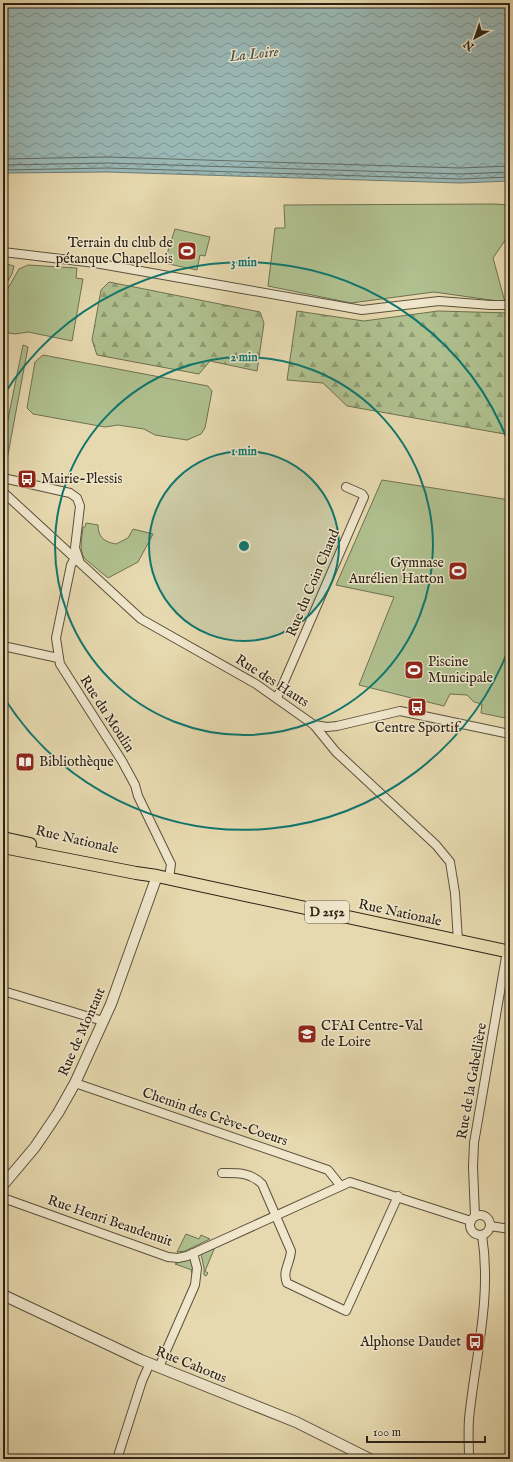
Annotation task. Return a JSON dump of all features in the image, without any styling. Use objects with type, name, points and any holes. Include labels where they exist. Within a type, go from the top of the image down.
[{"type":"main road","name":"Rue Nationale","points":[[3,838],[144,873],[509,952]]},
{"type":"main road","name":"Rue Nationale","points":[[3,847],[136,873],[144,873]]},
{"type":"street","points":[[3,252],[95,263],[362,310],[439,301],[510,305]]},
{"type":"street","points":[[3,478],[70,493],[77,498],[80,506],[75,548],[77,559]]},
{"type":"street","name":"Rue du Coin Chaud","points":[[277,698],[364,497],[362,494],[346,487]]},
{"type":"street","name":"Rue des Hauts","points":[[3,492],[141,619],[256,684],[314,725],[336,752],[436,845],[450,862],[455,893],[458,941]]},
{"type":"street","points":[[62,545],[70,544],[76,536]]},
{"type":"street","name":"Rue du Moulin","points":[[77,559],[71,565],[56,638],[58,658],[60,664],[122,761],[135,785],[138,796],[171,864],[163,877]]},
{"type":"street","points":[[3,646],[58,658]]},
{"type":"street","points":[[314,725],[327,727],[337,726],[400,711],[510,734]]},
{"type":"street","name":"Rue de Montaut","points":[[3,1185],[35,1147],[58,1113],[75,1083],[111,1004],[163,877]]},
{"type":"street","name":"Rue de la Gabellière","points":[[473,1218],[474,1143],[509,952]]},
{"type":"street","points":[[3,991],[103,1021]]},
{"type":"street","name":"Chemin des Crève-Coeurs","points":[[75,1083],[328,1170],[340,1185]]},
{"type":"street","points":[[222,1173],[241,1172],[255,1177],[262,1184],[291,1251],[285,1269],[284,1278],[287,1284],[346,1311],[398,1196]]},
{"type":"street","points":[[340,1185],[350,1182],[356,1183],[473,1218],[484,1216],[487,1218],[490,1226],[487,1232],[482,1235],[476,1235],[472,1232],[470,1224],[473,1218]]},
{"type":"street","name":"Rue Henri Beaudenuit","points":[[3,1198],[168,1257],[178,1258],[193,1253],[340,1185]]},
{"type":"street","points":[[490,1226],[510,1230]]},
{"type":"street","points":[[469,1459],[469,1420],[480,1344],[485,1290],[486,1260],[482,1235]]},
{"type":"street","points":[[117,1459],[142,1381],[154,1365],[195,1285],[197,1268],[193,1253]]},
{"type":"street","name":"Rue Cahotus","points":[[3,1295],[154,1365],[296,1422],[370,1459]]},
{"type":"green space","points":[[284,205],[510,205],[510,233],[493,258],[505,302],[434,292],[351,303],[268,286],[275,228],[285,228]]},
{"type":"green space","name":"Terrain du club de pétanque Chapellois","points":[[175,229],[210,237],[205,256],[200,255],[197,270],[164,263]]},
{"type":"green space","points":[[3,263],[14,266],[12,274],[3,289]]},
{"type":"green space","points":[[28,265],[77,268],[76,278],[83,279],[72,341],[28,332],[15,334],[3,332],[3,297],[19,269]]},
{"type":"green space","points":[[109,282],[260,312],[264,323],[257,371],[210,361],[199,374],[97,355],[92,340],[101,290]]},
{"type":"green space","points":[[297,311],[364,321],[438,311],[510,313],[510,435],[347,406],[323,383],[287,380]]},
{"type":"green space","points":[[23,345],[28,347],[6,465],[3,464],[3,423],[7,424]]},
{"type":"green space","points":[[43,355],[208,386],[212,391],[205,428],[201,434],[187,440],[155,435],[144,429],[118,425],[105,427],[33,414],[27,408],[35,362]]},
{"type":"green space","points":[[3,363],[7,367],[7,388],[3,405]]},
{"type":"green space","points":[[382,480],[510,500],[510,719],[481,713],[482,704],[474,702],[467,695],[450,694],[444,706],[359,685],[394,597],[336,585]]},
{"type":"green space","points":[[86,523],[98,525],[99,533],[102,538],[108,542],[116,544],[128,538],[133,529],[153,534],[138,562],[108,578],[84,558],[82,554],[81,547],[83,527],[85,527]]},
{"type":"green space","points":[[186,1234],[199,1239],[201,1235],[210,1239],[185,1251],[177,1252]]},
{"type":"green space","points":[[215,1247],[205,1271],[208,1273],[206,1276],[204,1275],[201,1254]]},
{"type":"green space","points":[[192,1257],[193,1273],[191,1272],[192,1270],[175,1264]]},
{"type":"water","name":"La Loire","points":[[3,3],[510,3],[510,181],[460,183],[107,172],[3,173]]},
{"type":"place","name":"Terrain du club de pétanque Chapellois","points":[[187,251]]},
{"type":"place","name":"Mairie-Plessis","points":[[27,479]]},
{"type":"place","name":"Gymnase Aurélien Hatton","points":[[458,571]]},
{"type":"place","name":"Piscine Municipale","points":[[414,670]]},
{"type":"place","name":"Centre Sportif","points":[[417,707]]},
{"type":"place","name":"Bibliothèque","points":[[25,762]]},
{"type":"place","name":"CFAI Centre-Val de Loire","points":[[307,1034]]},
{"type":"place","name":"Alphonse Daudet","points":[[475,1342]]}]
